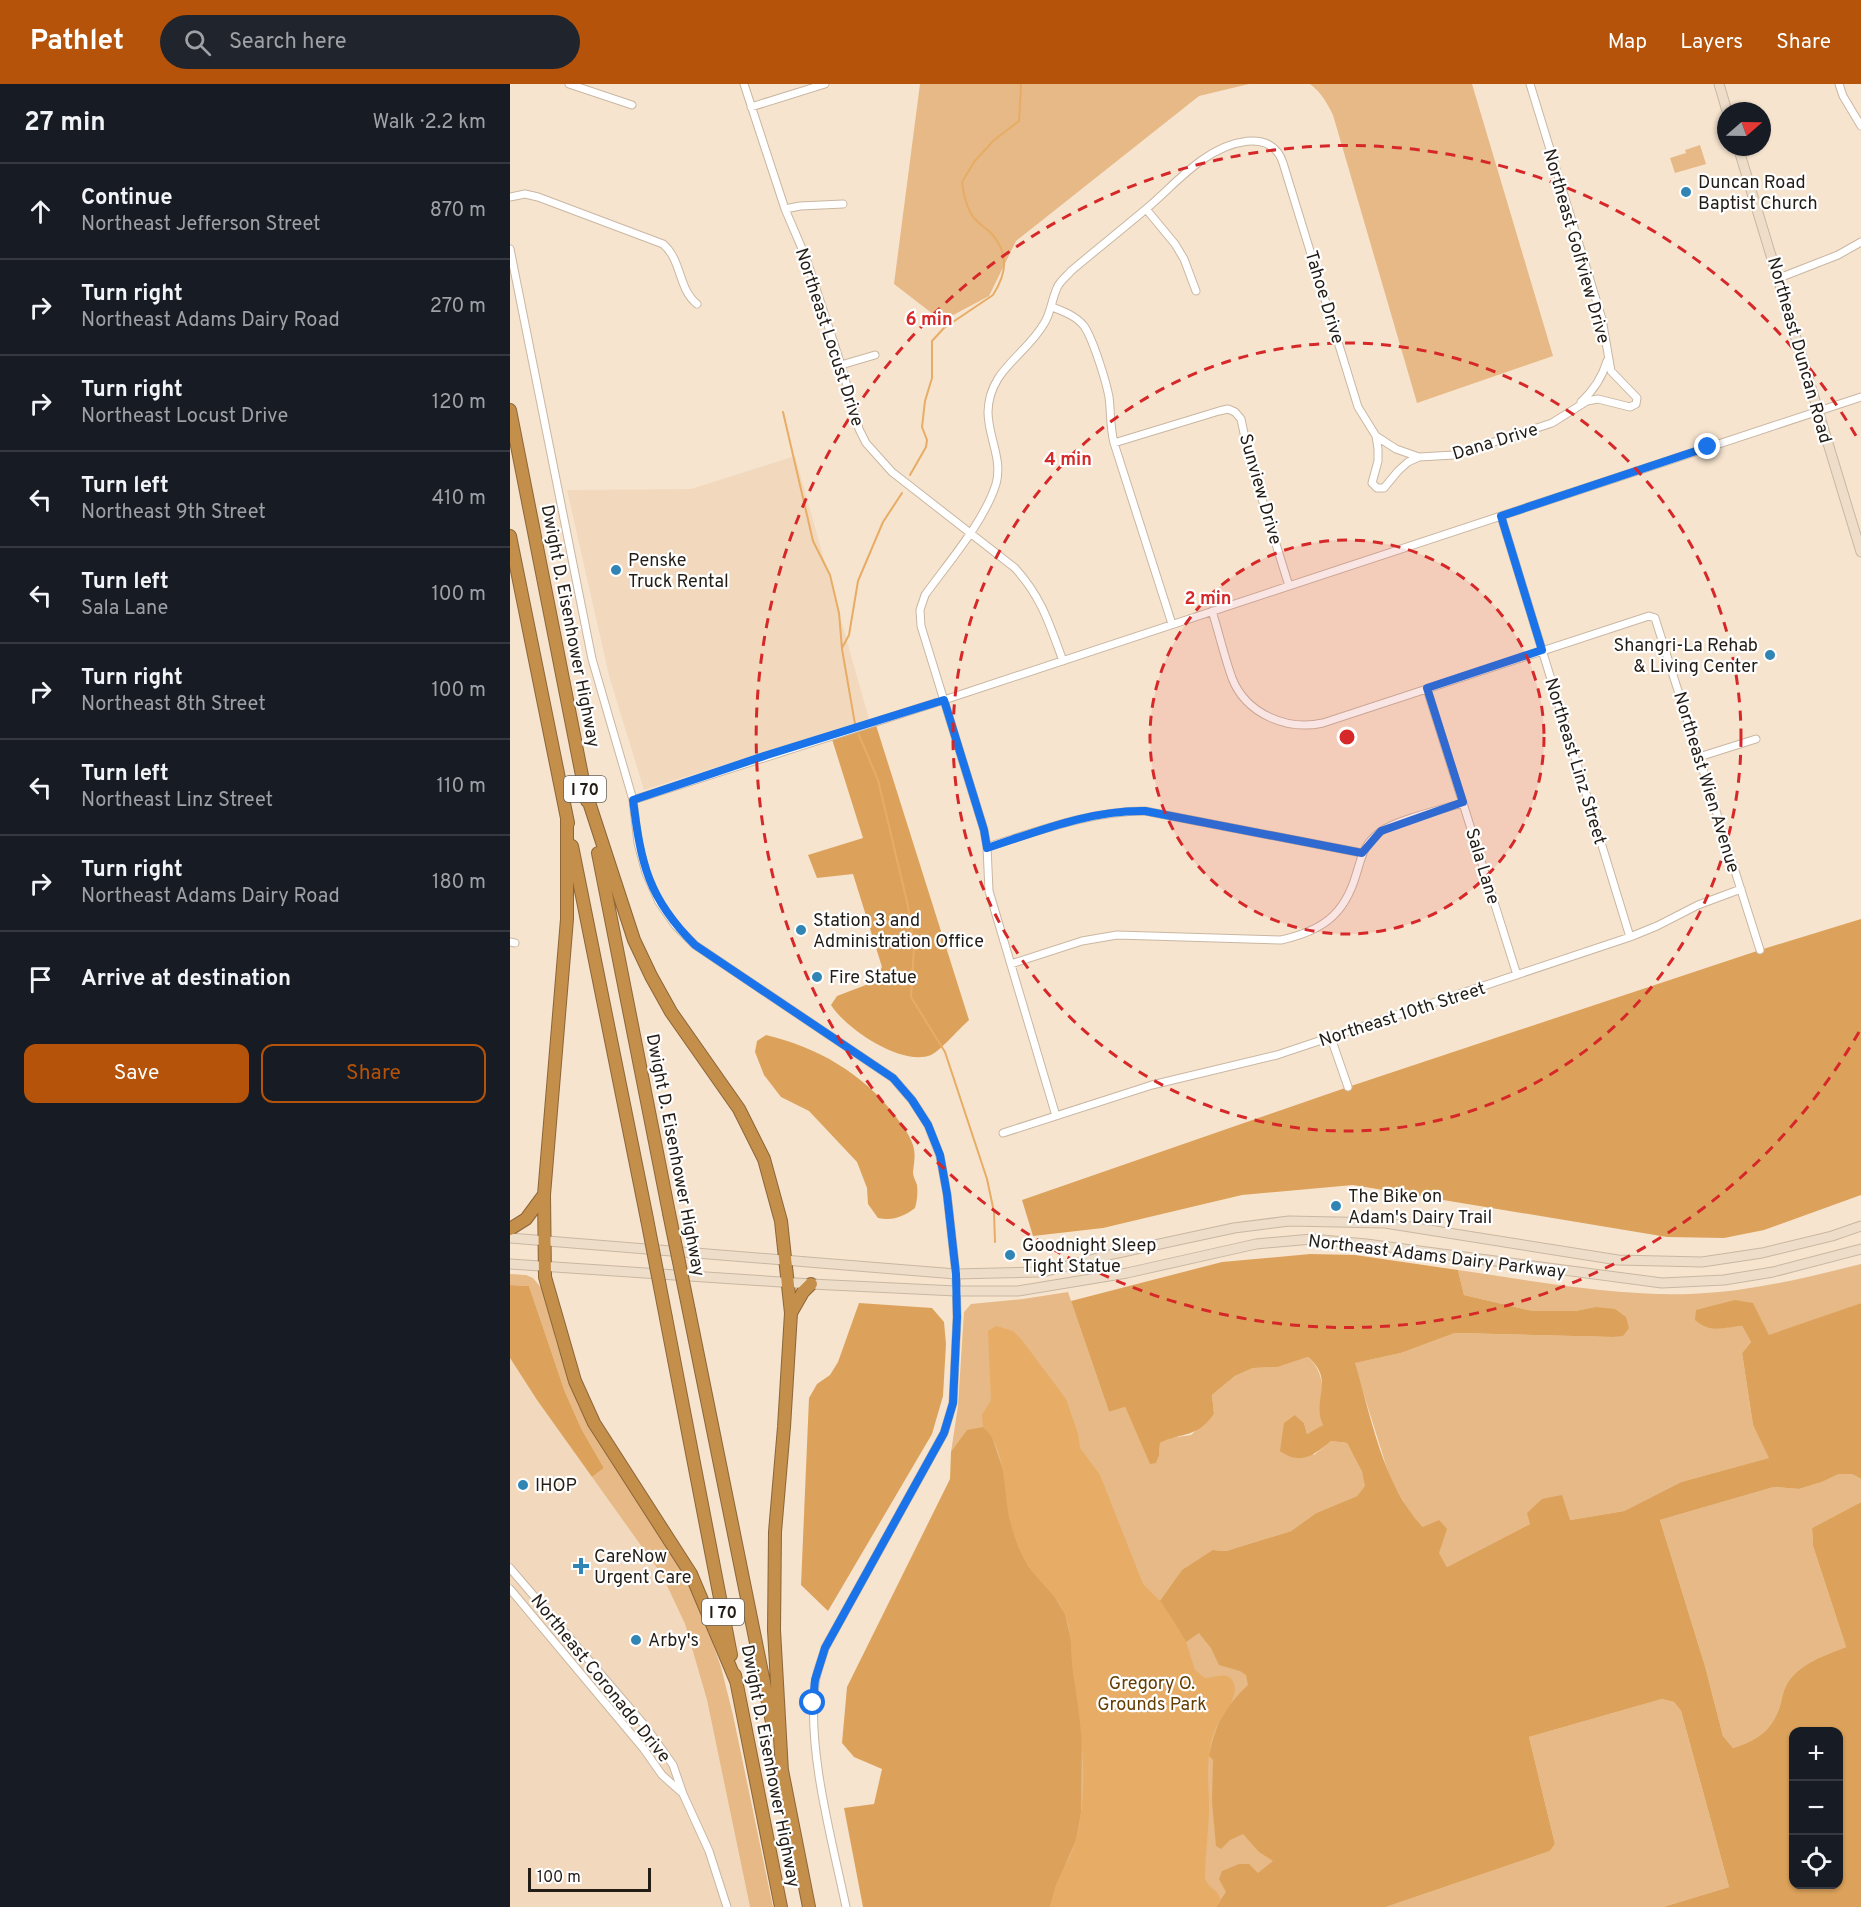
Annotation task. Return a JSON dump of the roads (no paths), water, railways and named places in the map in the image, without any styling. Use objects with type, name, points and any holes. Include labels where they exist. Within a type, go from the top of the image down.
[{"type":"highway","name":"Dwight D. Eisenhower Highway","points":[[510,410],[809,1907]]},
{"type":"highway","name":"Dwight D. Eisenhower Highway","points":[[510,536],[647,1219],[781,1907]]},
{"type":"highway","points":[[586,793],[634,940],[651,976],[694,1047],[739,1109],[764,1159],[781,1221],[791,1312],[775,1532],[774,1630],[782,1772]]},
{"type":"highway","points":[[567,818],[567,919],[544,1196],[545,1277],[575,1382],[590,1413],[691,1574],[736,1681]]},
{"type":"highway","points":[[510,1229],[526,1219],[544,1196]]},
{"type":"highway","points":[[791,1312],[803,1292],[811,1284]]},
{"type":"main road","points":[[1719,84],[1724,102]]},
{"type":"main road","name":"Northeast Duncan Road","points":[[1741,156],[1861,552]]},
{"type":"main road","name":"Northeast Adams Dairy Parkway","points":[[510,1239],[956,1274],[1043,1272],[1113,1254],[1234,1228],[1288,1221],[1385,1223],[1618,1260],[1702,1262],[1762,1252],[1832,1236],[1861,1226]]},
{"type":"main road","name":"Northeast Adams Dairy Parkway","points":[[510,1264],[788,1283],[956,1291],[1018,1291],[1127,1273],[1256,1244],[1312,1239],[1662,1283],[1724,1280],[1773,1272],[1861,1249]]},
{"type":"street","points":[[570,84],[632,105]]},
{"type":"street","name":"Northeast Locust Drive","points":[[744,84],[785,209],[806,258],[859,429],[874,453],[895,474],[1015,568],[1030,584],[1042,604],[1063,661]]},
{"type":"street","points":[[751,107],[825,84]]},
{"type":"street","name":"Northeast Golfview Drive","points":[[1530,84],[1602,320],[1611,371],[1637,398]]},
{"type":"street","points":[[1839,84],[1843,96],[1861,126]]},
{"type":"street","name":"Tahoe Drive","points":[[1146,209],[1202,160],[1230,147],[1258,140],[1276,148],[1358,407],[1376,436],[1396,449],[1419,457]]},
{"type":"street","points":[[510,197],[525,194],[538,197],[663,244],[670,250],[676,261],[688,297],[697,304]]},
{"type":"street","points":[[785,209],[843,204]]},
{"type":"street","points":[[1056,1116],[989,891],[984,830],[921,626],[920,610],[925,595],[987,508],[997,481],[997,451],[988,413],[997,379],[1044,324],[1052,307],[1057,287],[1071,270],[1146,209],[1180,252],[1196,291]]},
{"type":"street","points":[[1779,278],[1838,255],[1861,243]]},
{"type":"street","points":[[510,249],[592,659],[633,800],[638,843],[646,873],[659,902],[675,925],[695,945],[893,1078],[912,1100],[928,1125],[940,1155],[956,1274],[957,1317],[953,1403],[944,1433],[834,1630],[825,1648],[815,1680],[813,1703],[815,1739],[846,1907]]},
{"type":"street","points":[[1052,307],[1069,314],[1083,325],[1092,341],[1108,395],[1110,426],[1114,443],[1172,624]]},
{"type":"street","points":[[841,365],[875,355]]},
{"type":"street","name":"Dana Drive","points":[[1575,408],[1592,392],[1608,359]]},
{"type":"street","points":[[633,800],[1063,661],[1861,397]]},
{"type":"street","name":"Dana Drive","points":[[1419,457],[1437,458],[1466,451],[1552,423],[1587,401],[1598,399],[1630,407],[1636,404],[1637,398]]},
{"type":"street","name":"Sunview Drive","points":[[1114,443],[1219,411],[1228,409],[1235,412],[1241,419],[1249,457],[1289,586]]},
{"type":"street","points":[[1376,436],[1378,461],[1372,483],[1377,488],[1386,486],[1400,469],[1419,457]]},
{"type":"street","name":"Northeast Linz Street","points":[[1501,516],[1630,937]]},
{"type":"street","points":[[1212,611],[1233,679],[1240,693],[1252,706],[1271,718],[1291,725],[1312,726],[1542,650]]},
{"type":"street","name":"Northeast Wien Avenue","points":[[1542,650],[1649,615],[1657,617],[1760,950]]},
{"type":"street","name":"Sala Lane","points":[[1427,688],[1517,975]]},
{"type":"street","points":[[1699,757],[1756,739]]},
{"type":"street","points":[[1011,964],[1082,941],[1117,935],[1281,940],[1299,936],[1317,929],[1338,912],[1353,886],[1362,853],[1381,831],[1463,802]]},
{"type":"street","points":[[987,848],[1084,817],[1124,811],[1145,811],[1362,853]]},
{"type":"street","name":"Northeast 10th Street","points":[[1003,1133],[1152,1085],[1277,1055],[1331,1038],[1630,937],[1698,905],[1741,889]]},
{"type":"street","points":[[1331,1038],[1348,1087]]},
{"type":"street","name":"Northeast Coronado Drive","points":[[510,1568],[646,1727],[674,1765],[683,1794],[709,1851],[727,1907]]},
{"type":"street","name":"Northeast Coronado Drive","points":[[510,1588],[643,1748],[662,1775],[683,1794]]},
{"type":"waterway","points":[[910,475],[926,447],[927,440],[922,427],[925,401],[932,378],[932,341],[944,328],[993,295],[1001,279],[1004,264],[1001,249],[992,234],[972,214],[966,201],[962,182],[974,162],[993,141],[1019,121],[1021,84]]},
{"type":"waterway","points":[[783,412],[813,541],[830,575],[839,613],[842,649],[855,724]]},
{"type":"waterway","points":[[842,648],[849,635],[858,581],[883,522],[902,493]]},
{"type":"waterway","points":[[859,735],[878,780],[908,906],[914,947],[911,997],[945,1052],[987,1179],[994,1212],[995,1242]]},
{"type":"place","name":"Duncan Road Baptist Church","points":[[1686,192]]},
{"type":"place","name":"Penske Truck Rental","points":[[616,570]]},
{"type":"place","name":"Shangri-La Rehab & Living Center","points":[[1770,655]]},
{"type":"place","name":"Station 3 and Administration Office","points":[[801,930]]},
{"type":"place","name":"Fire Statue","points":[[817,977]]},
{"type":"place","name":"The Bike on Adam's Dairy Trail","points":[[1336,1206]]},
{"type":"place","name":"Goodnight Sleep Tight Statue","points":[[1010,1255]]},
{"type":"place","name":"IHOP","points":[[523,1485]]},
{"type":"place","name":"CareNow Urgent Care","points":[[581,1566]]},
{"type":"place","name":"Arby's","points":[[636,1640]]},
{"type":"park label","name":"Gregory O. Grounds Park","points":[[1152,1693]]}]
